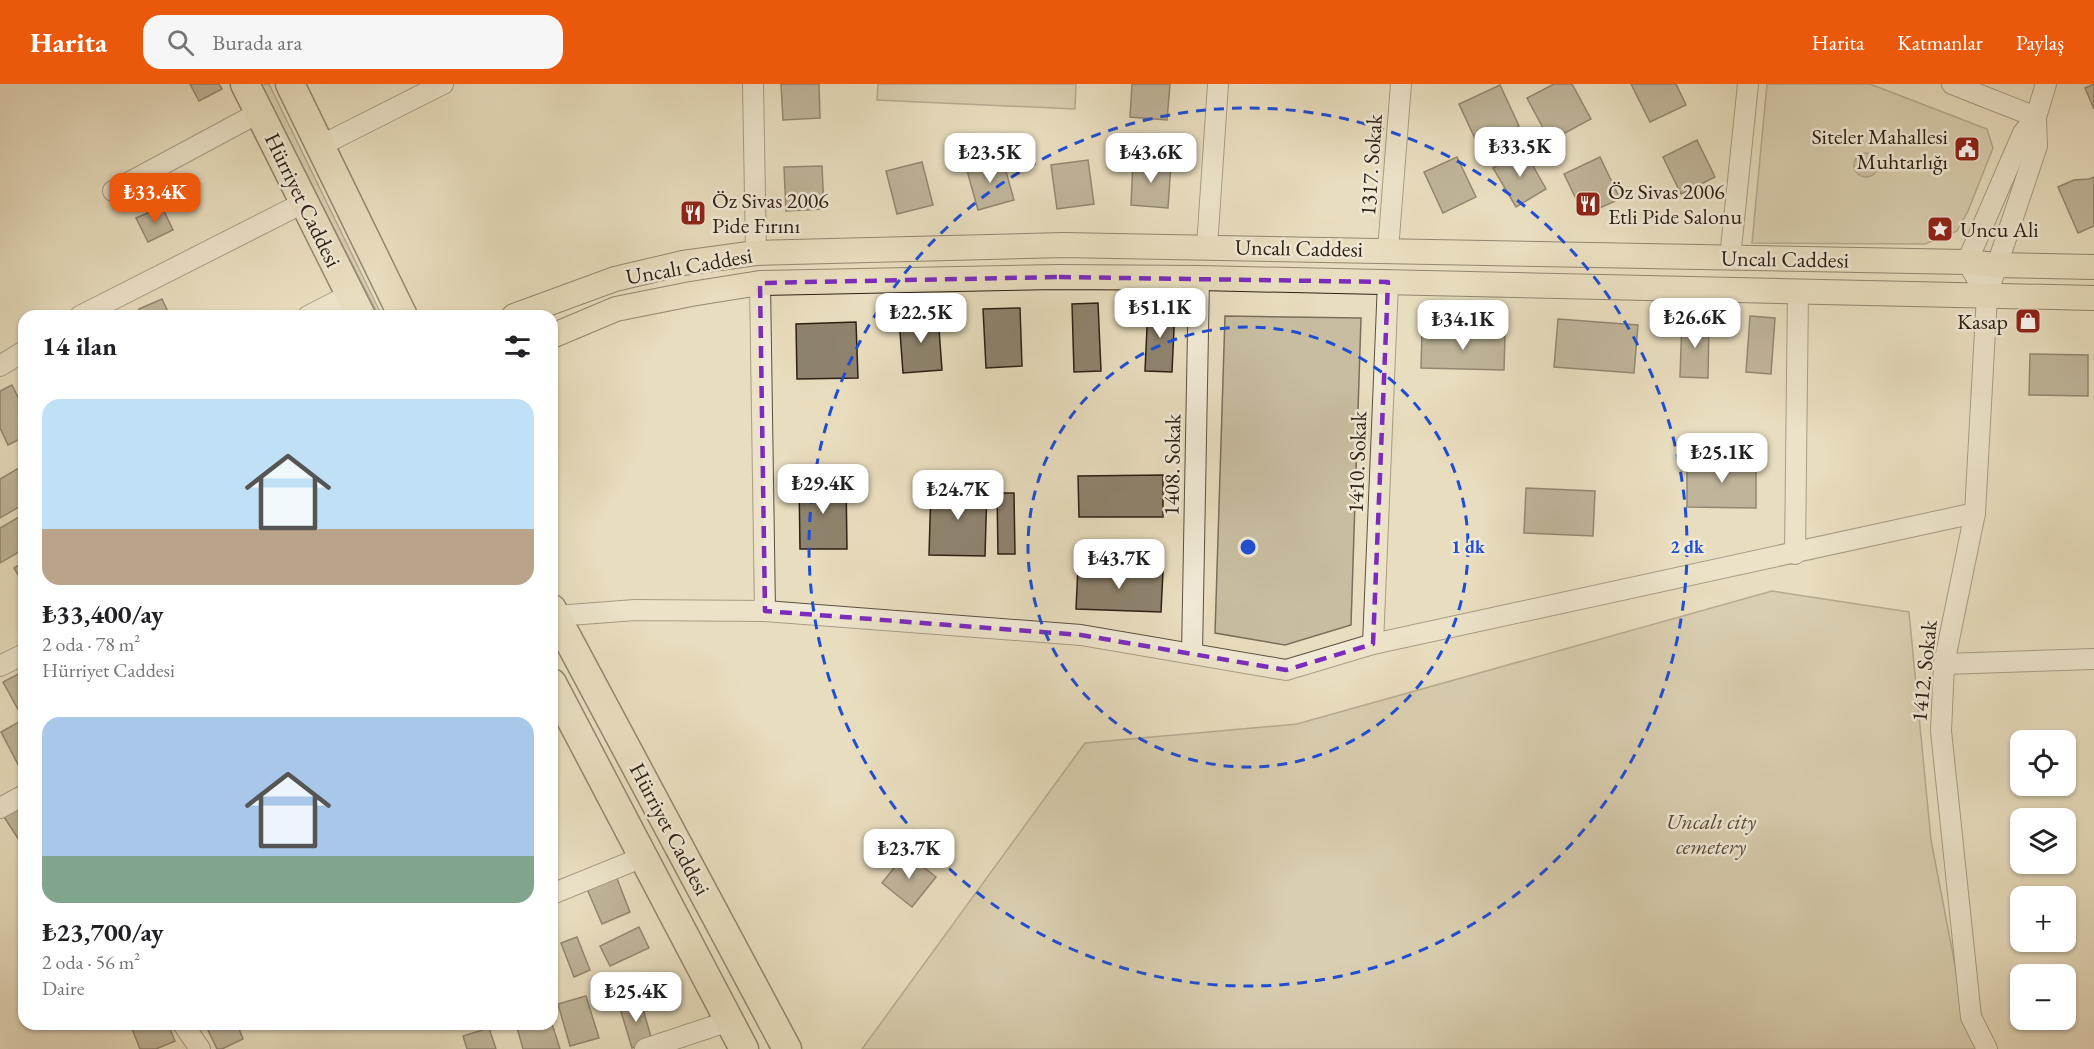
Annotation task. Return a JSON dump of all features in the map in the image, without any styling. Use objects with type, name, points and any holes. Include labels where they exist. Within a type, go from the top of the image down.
[{"type":"highway","name":"Hürriyet Caddesi","points":[[245,84],[355,306]]},
{"type":"highway","name":"Hürriyet Caddesi","points":[[290,84],[400,310]]},
{"type":"highway","name":"Hürriyet Caddesi","points":[[558,620],[787,1049]]},
{"type":"highway","name":"Hürriyet Caddesi","points":[[558,694],[744,1049]]},
{"type":"main road","name":"Uncalı Caddesi","points":[[530,310],[615,279],[683,263],[756,253],[1064,245],[1967,262],[1996,265],[2094,267]]},
{"type":"main road","name":"Uncalı Caddesi","points":[[558,333],[616,309],[760,283],[1059,277],[1199,278],[2094,298]]},
{"type":"street","points":[[320,146],[443,84]]},
{"type":"street","points":[[753,84],[756,253]]},
{"type":"street","points":[[1206,247],[1218,84]]},
{"type":"street","name":"1317. Sokak","points":[[1388,250],[1401,84]]},
{"type":"street","points":[[1730,258],[1748,84]]},
{"type":"street","points":[[1952,84],[2036,117]]},
{"type":"street","points":[[1987,295],[1967,262],[2023,133],[2036,117],[2046,84]]},
{"type":"street","points":[[113,190],[260,112]]},
{"type":"street","name":"1412. Sokak","points":[[1987,1049],[1971,1017],[1941,731],[1944,664],[1975,513],[1987,295],[2037,146],[2036,117]]},
{"type":"street","points":[[92,310],[303,203]]},
{"type":"street","name":"1408. Sokak","points":[[1192,653],[1199,278]]},
{"type":"street","name":"1410. Sokak","points":[[1373,644],[1388,282]]},
{"type":"street","points":[[760,283],[765,611]]},
{"type":"street","points":[[1795,554],[1798,290]]},
{"type":"street","points":[[336,310],[355,306]]},
{"type":"street","points":[[0,366],[18,355]]},
{"type":"street","points":[[558,613],[635,610],[765,611],[1081,635],[1286,670],[1373,644],[1975,513]]},
{"type":"street","points":[[0,666],[18,657]]},
{"type":"street","points":[[1944,664],[2094,659]]},
{"type":"street","points":[[0,808],[18,798]]},
{"type":"street","points":[[558,892],[643,857]]},
{"type":"street","points":[[645,1049],[729,1021]]},
{"type":"street","points":[[187,1030],[201,1049]]},
{"type":"highlighted area","points":[[1059,277],[1388,282],[1373,644],[1286,670],[1081,635],[765,611],[760,283]]},
{"type":"green space","points":[[259,84],[269,84],[379,310],[376,310]]},
{"type":"green space","points":[[878,84],[1076,84],[1075,109],[877,100]]},
{"type":"green space","points":[[1767,84],[1870,84],[1987,129],[1993,148],[1968,211],[1957,231],[1925,244],[1752,243]]},
{"type":"green space","points":[[1225,316],[1361,318],[1351,625],[1285,645],[1215,633]]},
{"type":"green space","name":"Uncalı city cemetery","points":[[1772,591],[1909,612],[1931,840],[1967,1028],[1976,1049],[862,1049],[1085,743],[1297,724]]},
{"type":"shaded area","points":[[1866,153],[1875,156],[1878,165],[1875,174],[1866,177],[1857,174],[1854,165],[1857,156]]},
{"type":"building","points":[[190,84],[219,84],[222,89],[199,101]]},
{"type":"building","points":[[781,84],[819,84],[820,118],[783,120]]},
{"type":"building","points":[[1132,84],[1170,84],[1167,120],[1130,117]]},
{"type":"building","points":[[1554,84],[1572,84],[1591,119],[1550,141],[1527,98]]},
{"type":"building","points":[[1631,84],[1676,84],[1686,105],[1650,122]]},
{"type":"building","points":[[2094,84],[2094,109],[2085,88]]},
{"type":"building","points":[[1500,85],[1519,126],[1478,145],[1459,104]]},
{"type":"building","points":[[1697,140],[1715,177],[1681,194],[1663,157]]},
{"type":"building","points":[[1524,150],[1546,189],[1516,207],[1493,168]]},
{"type":"building","points":[[1002,157],[1014,200],[978,210],[966,167]]},
{"type":"building","points":[[1457,157],[1476,197],[1443,213],[1424,172]]},
{"type":"building","points":[[1600,157],[1620,199],[1584,215],[1564,174]]},
{"type":"building","points":[[1088,160],[1094,204],[1057,209],[1051,165]]},
{"type":"building","points":[[1133,161],[1171,163],[1168,208],[1131,205]]},
{"type":"building","points":[[922,162],[933,205],[897,214],[886,171]]},
{"type":"building","points":[[822,166],[824,209],[786,211],[784,167]]},
{"type":"building","points":[[2094,177],[2094,226],[2078,233],[2058,187],[2074,180]]},
{"type":"building","points":[[162,207],[173,230],[148,242],[136,218]]},
{"type":"building","points":[[162,299],[167,310],[139,310]]},
{"type":"building","points":[[1098,303],[1101,371],[1074,372],[1072,304]]},
{"type":"building","points":[[1148,305],[1175,307],[1172,372],[1145,371]]},
{"type":"building","points":[[1020,308],[1022,366],[986,368],[983,309]]},
{"type":"building","points":[[938,315],[942,370],[903,373],[899,318]]},
{"type":"building","points":[[1750,316],[1775,318],[1771,374],[1746,372]]},
{"type":"building","points":[[1558,319],[1638,325],[1634,373],[1554,367]]},
{"type":"building","points":[[1682,320],[1709,321],[1708,378],[1680,377]]},
{"type":"building","points":[[856,322],[858,378],[797,379],[796,324]]},
{"type":"building","points":[[1422,332],[1505,335],[1504,370],[1421,368]]},
{"type":"building","points":[[2030,354],[2088,355],[2088,396],[2029,395]]},
{"type":"building","points":[[12,385],[18,397],[18,440],[8,445],[0,428],[0,391]]},
{"type":"building","points":[[1687,461],[1756,461],[1756,508],[1687,507]]},
{"type":"building","points":[[18,468],[18,508],[0,518],[0,479]]},
{"type":"building","points":[[1163,475],[1163,517],[1079,517],[1078,476]]},
{"type":"building","points":[[846,480],[847,549],[800,549],[799,481]]},
{"type":"building","points":[[931,486],[987,487],[985,556],[929,555]]},
{"type":"building","points":[[1526,488],[1595,491],[1593,536],[1524,533]]},
{"type":"building","points":[[997,493],[1014,493],[1015,554],[998,554]]},
{"type":"building","points":[[18,518],[18,552],[0,563],[0,528]]},
{"type":"building","points":[[1078,567],[1163,571],[1161,612],[1076,609]]},
{"type":"building","points":[[18,674],[18,709],[3,682]]},
{"type":"building","points":[[18,722],[18,764],[1,732]]},
{"type":"building","points":[[18,804],[18,838],[2,814]]},
{"type":"building","points":[[906,853],[936,877],[912,907],[882,883]]},
{"type":"building","points":[[616,876],[630,912],[602,924],[587,889]]},
{"type":"building","points":[[639,927],[649,948],[610,966],[600,946]]},
{"type":"building","points":[[577,937],[590,970],[574,977],[561,943]]},
{"type":"building","points":[[586,996],[599,1038],[570,1046],[558,1004]]},
{"type":"building","points":[[640,998],[652,1041],[632,1048],[619,1005]]},
{"type":"building","points":[[132,1030],[170,1030],[175,1041],[156,1049],[140,1049]]},
{"type":"building","points":[[208,1030],[239,1030],[243,1039],[217,1049]]},
{"type":"building","points":[[490,1030],[496,1049],[467,1049],[463,1036]]},
{"type":"building","points":[[518,1030],[554,1030],[560,1049],[523,1049]]},
{"type":"place","name":"Siteler Mahallesi Muhtarlığı","points":[[1967,149]]},
{"type":"place","name":"Öz Sivas 2006 Etli Pide Salonu","points":[[1588,204]]},
{"type":"place","name":"Öz Sivas 2006 Pide Fırını","points":[[693,213]]},
{"type":"place","name":"Uncu Ali","points":[[1940,229]]},
{"type":"place","name":"Kasap","points":[[2028,321]]}]
